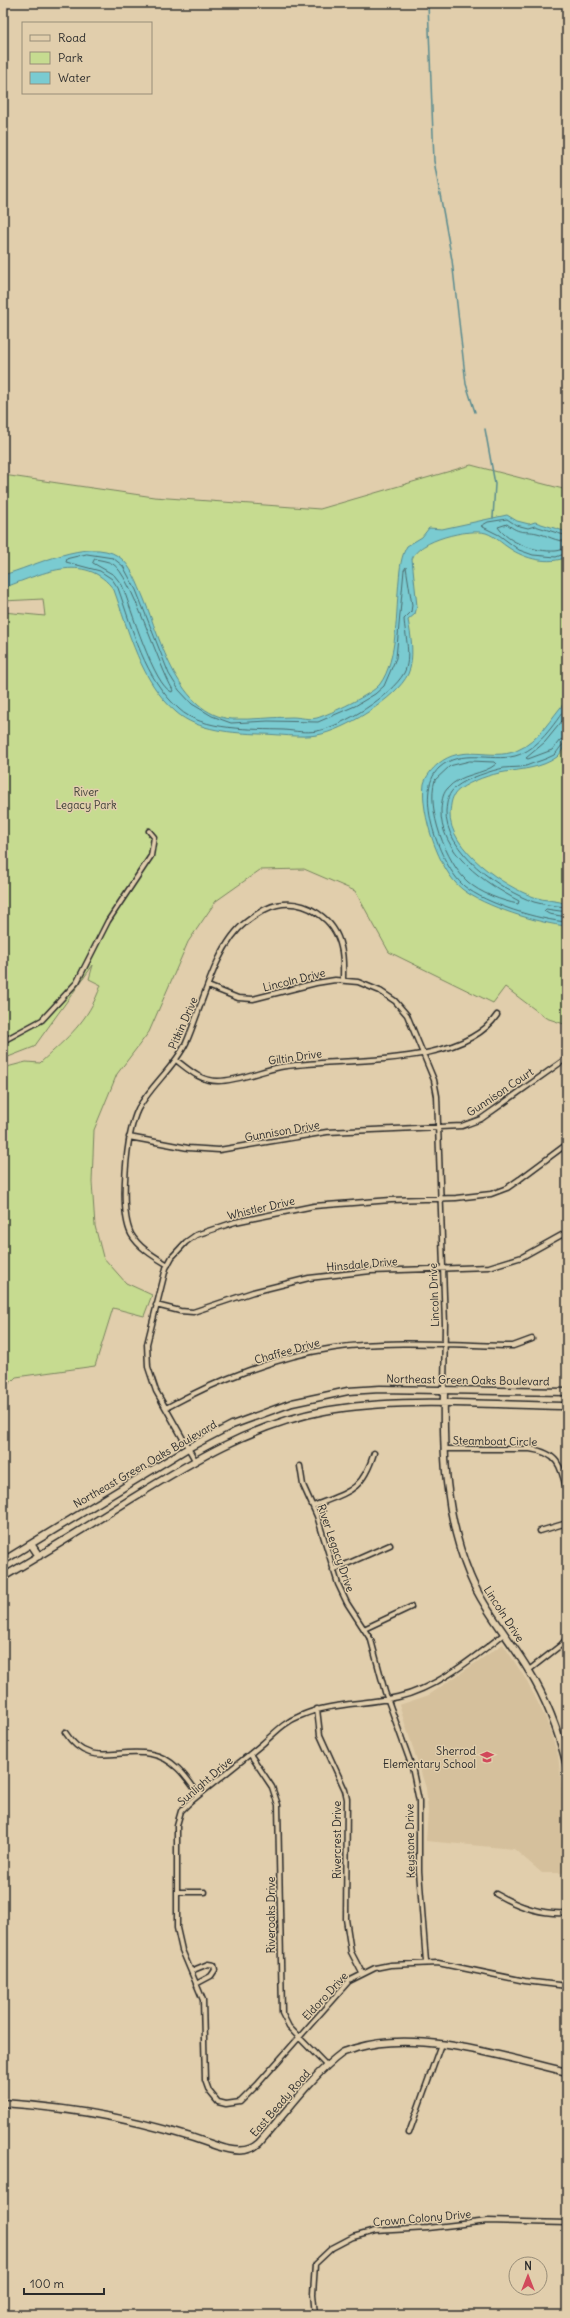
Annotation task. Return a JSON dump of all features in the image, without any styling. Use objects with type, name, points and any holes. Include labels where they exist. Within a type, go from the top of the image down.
[{"type":"main road","name":"Northeast Green Oaks Boulevard","points":[[3,1561],[188,1448],[257,1414],[322,1396],[380,1389],[567,1392]]},
{"type":"main road","name":"Lincoln Drive","points":[[444,1390],[444,1449],[448,1500],[462,1555],[481,1598],[529,1670],[552,1717],[567,1766]]},
{"type":"main road","name":"Northeast Green Oaks Boulevard","points":[[3,1577],[195,1460],[260,1430],[293,1418],[323,1411],[366,1405],[567,1406]]},
{"type":"main road","points":[[31,1544],[39,1556]]},
{"type":"main road","name":"East Beady Road","points":[[3,2103],[94,2113],[154,2125],[238,2152],[253,2148],[260,2143],[327,2066],[343,2052],[366,2045],[391,2041],[441,2044],[567,2072]]},
{"type":"street","points":[[3,1041],[42,1020],[77,982],[108,921],[140,875],[151,856],[154,837],[149,831]]},
{"type":"street","name":"Pitkin Drive","points":[[168,1265],[147,1251],[131,1233],[126,1202],[126,1155],[129,1137],[139,1108],[176,1060],[199,1012],[212,972],[226,947],[245,922],[263,910],[278,905],[290,904],[308,907],[317,912],[333,928],[342,947],[342,980]]},
{"type":"street","name":"Lincoln Drive","points":[[208,986],[238,998],[253,1000],[316,983],[342,980],[366,985],[387,995],[395,1001],[407,1015],[434,1080],[439,1127],[444,1269],[444,1390]]},
{"type":"street","name":"Giltin Drive","points":[[176,1060],[197,1076],[218,1081],[280,1067],[424,1054],[446,1049],[478,1035],[491,1025],[497,1015]]},
{"type":"street","name":"Gunnison Court","points":[[439,1127],[462,1126],[481,1119],[567,1058]]},
{"type":"street","name":"Gunnison Drive","points":[[129,1137],[188,1148],[219,1150],[327,1132],[439,1127]]},
{"type":"street","name":"Whistler Drive","points":[[195,1460],[156,1391],[148,1367],[147,1344],[156,1305],[168,1265],[179,1248],[196,1235],[235,1222],[314,1206],[481,1196],[507,1188],[567,1144]]},
{"type":"street","name":"Hinsdale Drive","points":[[156,1305],[180,1311],[193,1312],[259,1290],[310,1278],[371,1271],[489,1267],[505,1264],[528,1254],[567,1232]]},
{"type":"street","name":"Chaffee Drive","points":[[166,1408],[210,1387],[301,1354],[335,1348],[369,1345],[514,1346],[532,1339]]},
{"type":"street","name":"Steamboat Circle","points":[[444,1449],[530,1449],[542,1451],[555,1459],[567,1492]]},
{"type":"street","points":[[312,1506],[343,1494],[358,1485],[366,1476],[374,1453]]},
{"type":"street","name":"River Legacy Drive","points":[[300,1466],[303,1485],[312,1506],[333,1570],[346,1603],[371,1640],[389,1699]]},
{"type":"street","points":[[540,1531],[567,1523]]},
{"type":"street","points":[[333,1570],[390,1545]]},
{"type":"street","points":[[364,1629],[411,1606]]},
{"type":"street","name":"Sunlight Drive","points":[[221,2102],[209,2091],[205,2080],[204,2005],[182,1950],[177,1928],[178,1825],[181,1812],[199,1795],[281,1727],[298,1716],[316,1709],[389,1699],[410,1694],[432,1684],[468,1661],[504,1634]]},
{"type":"street","points":[[529,1670],[561,1646],[567,1638]]},
{"type":"street","name":"Keystone Drive","points":[[389,1699],[412,1767],[419,1801],[419,1871],[426,1962]]},
{"type":"street","name":"Rivercrest Drive","points":[[316,1709],[320,1735],[345,1790],[347,1934],[351,1952],[362,1973]]},
{"type":"street","points":[[65,1732],[76,1747],[90,1754],[152,1754],[166,1760],[181,1770],[199,1795]]},
{"type":"street","name":"Riveroaks Drive","points":[[250,1754],[272,1787],[278,1805],[280,2003],[284,2019],[327,2066]]},
{"type":"street","points":[[177,1892],[205,1892]]},
{"type":"street","points":[[496,1894],[511,1902],[539,1911],[555,1914],[567,1913]]},
{"type":"street","name":"Eldoro Drive","points":[[221,2102],[240,2102],[349,1981],[362,1973],[390,1965],[426,1962],[567,1986]]},
{"type":"street","points":[[191,1971],[208,1964],[214,1965],[214,1970],[211,1976],[196,1984]]},
{"type":"street","points":[[409,2133],[441,2044]]},
{"type":"street","name":"Crown Colony Drive","points":[[315,2315],[313,2294],[316,2264],[332,2248],[353,2236],[375,2231],[428,2228],[488,2221],[567,2223]]},
{"type":"shaded area","name":"Sherrod Elementary School","points":[[503,1644],[527,1681],[546,1719],[558,1755],[565,1814],[563,1873],[542,1873],[514,1849],[426,1841],[428,1811],[426,1788],[399,1705],[429,1695]]},
{"type":"green space","name":"River Legacy Park","points":[[471,465],[567,490],[567,1025],[546,1018],[505,987],[493,1003],[389,952],[355,891],[304,869],[260,870],[216,901],[188,942],[149,1032],[117,1074],[94,1130],[92,1182],[95,1226],[103,1257],[126,1283],[152,1295],[144,1316],[113,1308],[95,1366],[16,1377],[3,1390],[3,1068],[26,1062],[40,1063],[76,1028],[90,1009],[101,985],[89,979],[93,965],[34,1047],[3,1059],[3,612],[45,616],[43,599],[3,601],[3,475],[154,497],[320,509]]},
{"type":"water","points":[[507,515],[517,521],[529,524],[535,522],[567,532],[567,557],[553,561],[537,560],[515,552],[489,534],[478,532],[468,532],[445,537],[424,546],[416,552],[412,559],[417,606],[415,614],[408,620],[412,654],[408,674],[393,693],[368,712],[341,727],[317,735],[296,736],[228,732],[194,723],[176,712],[164,700],[145,671],[131,639],[114,590],[102,578],[89,571],[76,568],[61,569],[46,572],[3,588],[3,575],[61,555],[92,550],[106,551],[118,556],[127,564],[134,575],[157,634],[174,672],[185,690],[198,704],[214,714],[232,719],[292,717],[314,719],[341,708],[369,693],[380,684],[386,674],[390,662],[395,634],[400,567],[403,554],[407,546],[422,537],[429,528],[442,529]]},
{"type":"water","points":[[567,700],[566,739],[561,752],[557,757],[539,766],[494,774],[470,783],[457,791],[455,794],[452,800],[450,813],[452,827],[458,840],[480,865],[508,885],[522,892],[534,897],[567,904],[567,926],[542,922],[497,908],[483,902],[462,889],[454,881],[446,869],[433,841],[425,810],[424,784],[431,770],[448,758],[467,753],[506,754],[524,747],[538,735]]},
{"type":"waterway","points":[[428,3],[434,161],[452,260],[466,384],[475,412]]},
{"type":"waterway","points":[[485,429],[495,484],[493,518]]},
{"type":"place","name":"Sherrod Elementary School","points":[[487,1757]]}]
